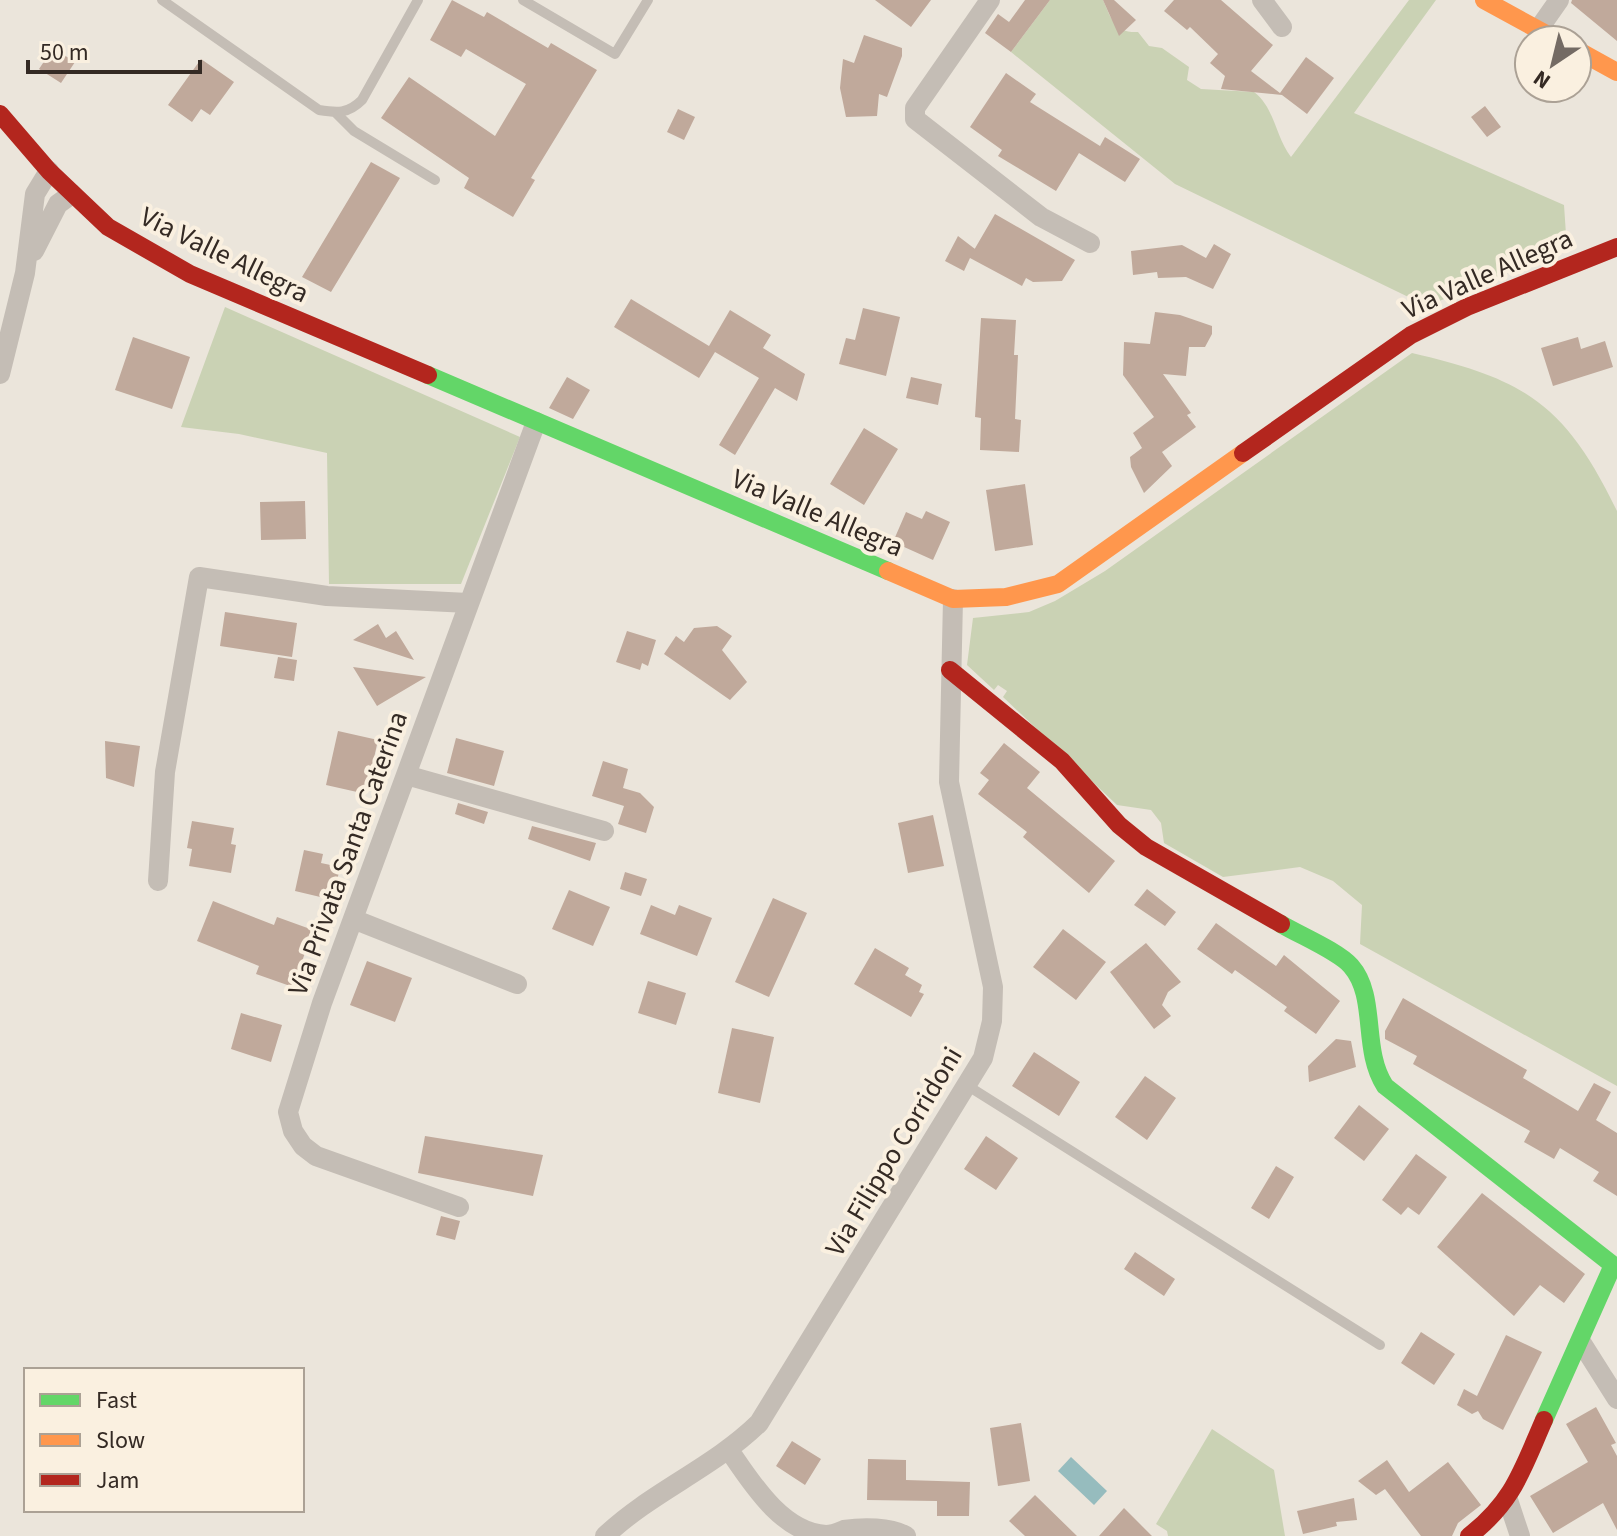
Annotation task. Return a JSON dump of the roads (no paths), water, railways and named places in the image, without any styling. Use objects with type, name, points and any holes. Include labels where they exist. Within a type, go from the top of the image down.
[{"type":"main road","points":[[1484,0],[1527,24]]},
{"type":"main road","points":[[1593,59],[1617,72]]},
{"type":"main road","name":"Via Valle Allegra","points":[[0,114],[49,171],[108,227],[190,274],[953,599],[988,601],[1022,596],[1058,584],[1411,335],[1467,307],[1617,247]]},
{"type":"main road","points":[[950,670],[1062,761],[1119,825],[1146,847],[1350,964],[1362,984],[1369,1063],[1385,1086],[1615,1266],[1508,1500],[1495,1516],[1469,1536]]},
{"type":"street","points":[[990,0],[915,108],[915,119],[1041,217],[1090,243]]},
{"type":"street","points":[[1262,0],[1282,27]]},
{"type":"street","points":[[1542,24],[1559,0]]},
{"type":"street","points":[[0,374],[25,273],[35,194],[49,171]]},
{"type":"street","points":[[25,273],[58,204],[72,194]]},
{"type":"street","name":"Via Privata Santa Caterina","points":[[459,1207],[316,1156],[303,1146],[293,1131],[288,1112],[322,1003],[536,422]]},
{"type":"street","points":[[158,881],[165,772],[199,577],[327,596],[468,603]]},
{"type":"street","name":"Via Filippo Corridoni","points":[[605,1536],[626,1517],[729,1450],[759,1423],[983,1058],[992,1021],[993,987],[949,782],[953,599]]},
{"type":"street","points":[[406,775],[604,831]]},
{"type":"street","points":[[353,919],[517,984]]},
{"type":"street","points":[[1581,1342],[1617,1399]]},
{"type":"street","points":[[729,1450],[753,1484],[796,1525],[826,1535],[848,1529],[882,1529],[906,1536]]},
{"type":"street","points":[[1508,1500],[1520,1536]]},
{"type":"lane","points":[[162,0],[319,110],[336,113],[352,110],[362,100],[418,0]]},
{"type":"lane","points":[[523,0],[615,54],[648,0]]},
{"type":"lane","points":[[336,113],[354,131],[435,180]]},
{"type":"lane","points":[[968,1086],[1380,1345]]},
{"type":"water","points":[[1071,1457],[1107,1491],[1094,1505],[1058,1471]]}]
